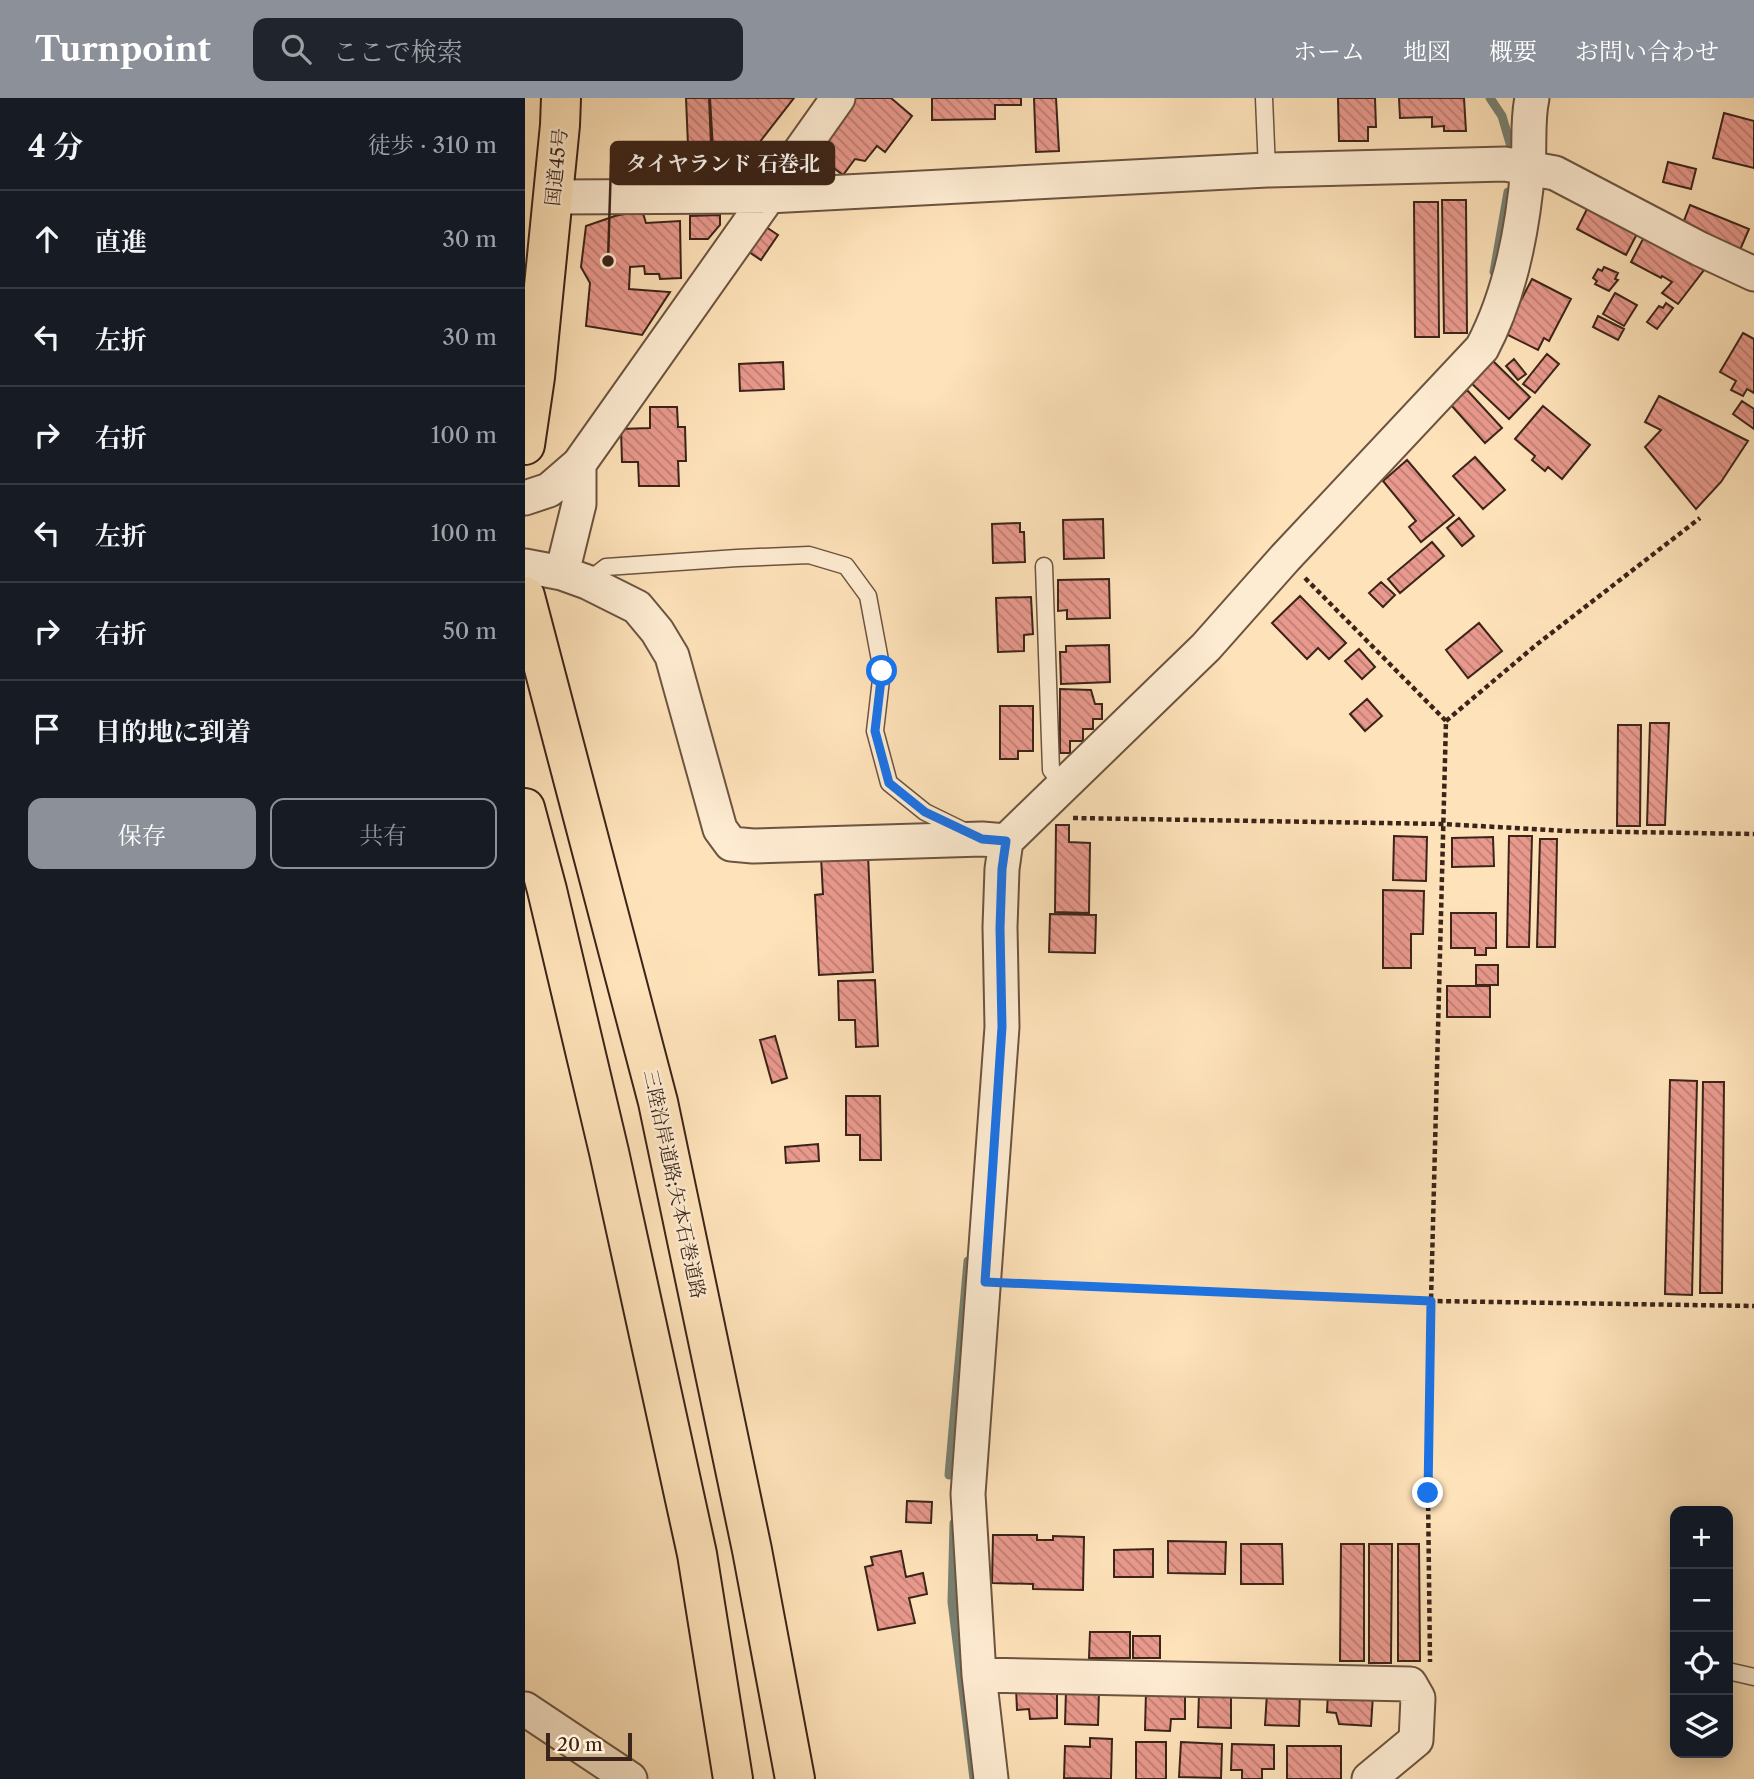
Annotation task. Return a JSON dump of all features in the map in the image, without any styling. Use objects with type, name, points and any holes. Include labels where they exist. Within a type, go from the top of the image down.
[{"type":"highway","name":"国道45号","points":[[525,445],[535,377],[542,219],[561,98]]},
{"type":"highway","name":"三陸沿岸道路;矢本石巻道路","points":[[525,596],[661,1115],[752,1550],[795,1779]]},
{"type":"highway","points":[[525,808],[609,1152],[697,1554],[733,1779]]},
{"type":"street","points":[[525,498],[549,490],[579,464],[838,98]]},
{"type":"street","points":[[525,566],[574,578],[637,607],[657,631],[672,656],[720,829],[731,844],[753,846],[994,840],[1034,812],[1064,786],[1206,647],[1285,558],[1482,348],[1496,321],[1506,292],[1523,208],[1532,98]]},
{"type":"street","points":[[542,219],[768,196],[1266,170],[1504,164],[1555,173],[1700,249],[1754,274]]},
{"type":"street","points":[[574,578],[579,464]]},
{"type":"street","points":[[991,1779],[979,1675],[968,1494],[1002,1027],[1002,869],[994,840]]},
{"type":"street","points":[[979,1675],[1410,1684],[1418,1698],[1416,1740],[1369,1779]]},
{"type":"street","points":[[525,1709],[630,1779]]},
{"type":"lane","points":[[1264,98],[1266,170]]},
{"type":"lane","points":[[574,578],[606,567],[737,558],[809,555],[846,566],[867,596],[873,621],[882,671],[875,731],[889,783],[925,812],[994,840]]},
{"type":"lane","points":[[1044,566],[1051,770],[1064,786]]},
{"type":"lane","points":[[1733,1672],[1754,1677]]},
{"type":"path","points":[[1446,721],[1537,645],[1700,518]]},
{"type":"path","points":[[1285,558],[1446,721],[1431,1301],[1428,1493],[1430,1678],[1410,1684]]},
{"type":"path","points":[[1034,812],[1069,818],[1444,824],[1566,831],[1754,834]]},
{"type":"path","points":[[985,1282],[1431,1301],[1754,1306]]},
{"type":"building","points":[[686,98],[709,98],[712,168],[689,169]]},
{"type":"building","points":[[710,98],[794,98],[742,165],[714,166]]},
{"type":"building","points":[[845,98],[891,98],[912,116],[885,152],[877,146],[865,161],[855,159],[843,175],[807,148]]},
{"type":"building","points":[[932,98],[1021,98],[1021,105],[995,105],[995,119],[932,120]]},
{"type":"building","points":[[1034,98],[1056,98],[1059,151],[1036,152]]},
{"type":"building","points":[[1338,98],[1375,98],[1376,127],[1368,127],[1368,141],[1339,141]]},
{"type":"building","points":[[1399,98],[1464,98],[1466,131],[1444,131],[1444,126],[1432,127],[1432,117],[1400,118]]},
{"type":"building","points":[[1724,113],[1754,121],[1754,168],[1713,158]]},
{"type":"building","points":[[1668,162],[1696,169],[1691,189],[1663,182]]},
{"type":"building","points":[[1442,200],[1466,200],[1467,333],[1444,333]]},
{"type":"building","points":[[1414,202],[1438,202],[1439,337],[1415,337]]},
{"type":"building","points":[[1690,205],[1749,229],[1740,250],[1682,226]]},
{"type":"building","points":[[1587,209],[1637,234],[1626,255],[1577,229]]},
{"type":"building","points":[[642,210],[646,223],[680,221],[681,278],[660,279],[659,274],[645,274],[644,266],[630,267],[629,289],[670,292],[642,335],[586,326],[590,283],[581,267],[586,226]]},
{"type":"building","points":[[720,215],[720,225],[708,239],[690,239],[690,216]]},
{"type":"building","points":[[763,225],[778,235],[761,260],[746,250]]},
{"type":"building","points":[[1644,237],[1704,270],[1678,304],[1662,293],[1672,282],[1631,262]]},
{"type":"building","points":[[1604,267],[1618,273],[1615,279],[1618,280],[1609,291],[1595,284],[1597,281],[1593,278],[1598,269],[1602,271]]},
{"type":"building","points":[[1532,279],[1571,299],[1549,341],[1544,338],[1538,350],[1504,333]]},
{"type":"building","points":[[1615,293],[1637,305],[1624,326],[1603,314]]},
{"type":"building","points":[[1666,303],[1673,308],[1657,329],[1647,322],[1659,306],[1663,308]]},
{"type":"building","points":[[1598,316],[1624,329],[1618,340],[1593,327]]},
{"type":"building","points":[[1743,333],[1754,339],[1754,393],[1747,389],[1743,396],[1731,390],[1736,381],[1720,372]]},
{"type":"building","points":[[1547,354],[1559,364],[1535,393],[1523,384]]},
{"type":"building","points":[[1490,358],[1530,397],[1509,419],[1468,380]]},
{"type":"building","points":[[1514,359],[1526,374],[1518,380],[1506,366]]},
{"type":"building","points":[[783,362],[784,389],[740,391],[739,364]]},
{"type":"building","points":[[1467,390],[1502,428],[1485,443],[1451,405]]},
{"type":"building","points":[[1659,396],[1748,441],[1721,482],[1696,509],[1645,447],[1661,430],[1645,422]]},
{"type":"building","points":[[1742,401],[1754,409],[1754,429],[1733,414]]},
{"type":"building","points":[[1543,406],[1590,445],[1562,479],[1548,467],[1545,471],[1532,460],[1535,456],[1515,439]]},
{"type":"building","points":[[650,407],[677,407],[678,427],[685,427],[686,461],[678,461],[679,486],[639,486],[638,462],[622,462],[621,429],[650,428]]},
{"type":"building","points":[[1475,457],[1505,490],[1483,509],[1453,476]]},
{"type":"building","points":[[1407,460],[1454,515],[1421,542],[1409,527],[1416,521],[1383,481]]},
{"type":"building","points":[[1459,518],[1474,536],[1462,546],[1447,528]]},
{"type":"building","points":[[1103,519],[1104,558],[1064,559],[1063,520]]},
{"type":"building","points":[[1020,523],[1020,532],[1024,532],[1025,562],[993,563],[992,524]]},
{"type":"building","points":[[1432,542],[1444,556],[1400,593],[1388,579]]},
{"type":"building","points":[[1109,579],[1110,618],[1067,619],[1067,610],[1058,611],[1058,580]]},
{"type":"building","points":[[1381,582],[1395,595],[1383,607],[1369,593]]},
{"type":"building","points":[[1300,596],[1346,643],[1329,659],[1318,648],[1307,659],[1272,623]]},
{"type":"building","points":[[1031,597],[1033,634],[1024,635],[1024,651],[998,652],[996,598]]},
{"type":"building","points":[[1479,623],[1502,651],[1468,678],[1446,650]]},
{"type":"building","points":[[1109,645],[1110,682],[1061,684],[1060,652],[1066,652],[1066,646]]},
{"type":"building","points":[[1359,649],[1375,667],[1362,679],[1345,661]]},
{"type":"building","points":[[1060,689],[1091,690],[1095,704],[1102,704],[1102,719],[1093,719],[1093,729],[1083,729],[1083,741],[1070,741],[1070,753],[1060,753]]},
{"type":"building","points":[[1367,699],[1382,716],[1365,731],[1350,714]]},
{"type":"building","points":[[1000,706],[1033,706],[1033,751],[1018,751],[1018,759],[1000,759]]},
{"type":"building","points":[[1650,723],[1669,723],[1665,825],[1647,825]]},
{"type":"building","points":[[1618,725],[1641,725],[1640,826],[1617,826]]},
{"type":"building","points":[[1056,825],[1069,825],[1069,842],[1090,843],[1089,913],[1055,912]]},
{"type":"building","points":[[1394,836],[1427,837],[1426,881],[1393,880]]},
{"type":"building","points":[[1509,836],[1532,836],[1529,947],[1507,947]]},
{"type":"building","points":[[1493,837],[1494,866],[1452,867],[1452,838]]},
{"type":"building","points":[[1540,839],[1557,839],[1555,947],[1537,947]]},
{"type":"building","points":[[868,854],[873,972],[819,975],[815,895],[823,894],[821,857]]},
{"type":"building","points":[[1383,890],[1424,891],[1423,934],[1411,934],[1411,968],[1383,968]]},
{"type":"building","points":[[1451,913],[1496,913],[1496,948],[1486,948],[1486,955],[1475,955],[1475,948],[1451,948]]},
{"type":"building","points":[[1050,914],[1096,915],[1095,953],[1049,952]]},
{"type":"building","points":[[1476,965],[1498,965],[1498,985],[1476,985]]},
{"type":"building","points":[[875,980],[878,1046],[856,1047],[855,1020],[839,1020],[838,981]]},
{"type":"building","points":[[1447,986],[1490,986],[1490,1017],[1447,1017]]},
{"type":"building","points":[[775,1036],[787,1078],[772,1083],[760,1040]]},
{"type":"building","points":[[1670,1080],[1697,1081],[1692,1295],[1665,1294]]},
{"type":"building","points":[[1703,1082],[1724,1082],[1722,1293],[1700,1293]]},
{"type":"building","points":[[846,1096],[880,1096],[881,1160],[860,1160],[860,1135],[846,1135]]},
{"type":"building","points":[[818,1144],[819,1161],[786,1163],[785,1147]]},
{"type":"building","points":[[907,1501],[932,1502],[931,1523],[906,1522]]},
{"type":"building","points":[[993,1535],[1037,1535],[1037,1540],[1053,1540],[1053,1536],[1084,1537],[1083,1590],[1033,1589],[1033,1584],[992,1583]]},
{"type":"building","points":[[1168,1541],[1226,1542],[1225,1574],[1168,1573]]},
{"type":"building","points":[[1241,1544],[1282,1544],[1283,1584],[1241,1584]]},
{"type":"building","points":[[1341,1544],[1364,1544],[1364,1661],[1340,1661]]},
{"type":"building","points":[[1369,1544],[1392,1544],[1391,1663],[1369,1663]]},
{"type":"building","points":[[1398,1544],[1419,1544],[1420,1661],[1398,1661]]},
{"type":"building","points":[[1153,1549],[1153,1577],[1114,1577],[1114,1550]]},
{"type":"building","points":[[901,1551],[906,1577],[923,1573],[927,1594],[909,1598],[915,1623],[878,1630],[865,1567],[873,1565],[871,1557]]},
{"type":"building","points":[[1090,1632],[1130,1632],[1130,1658],[1089,1658]]},
{"type":"building","points":[[1133,1636],[1160,1636],[1160,1658],[1133,1658]]},
{"type":"building","points":[[1016,1688],[1057,1688],[1057,1718],[1030,1719],[1029,1709],[1017,1710]]},
{"type":"building","points":[[1066,1690],[1099,1691],[1098,1725],[1065,1724]]},
{"type":"building","points":[[1146,1691],[1185,1692],[1185,1719],[1171,1719],[1170,1731],[1145,1730]]},
{"type":"building","points":[[1199,1693],[1231,1694],[1231,1728],[1198,1727]]},
{"type":"building","points":[[1267,1693],[1300,1694],[1299,1726],[1265,1725]]},
{"type":"building","points":[[1328,1693],[1373,1695],[1371,1726],[1339,1724],[1336,1713],[1327,1712]]},
{"type":"building","points":[[1090,1738],[1112,1739],[1111,1779],[1064,1778],[1065,1746],[1090,1747]]},
{"type":"building","points":[[1136,1742],[1166,1742],[1166,1779],[1136,1779]]},
{"type":"building","points":[[1181,1742],[1222,1744],[1221,1778],[1179,1777]]},
{"type":"building","points":[[1232,1744],[1274,1745],[1274,1769],[1262,1769],[1262,1779],[1242,1779],[1242,1770],[1231,1770]]},
{"type":"building","points":[[1287,1746],[1341,1746],[1341,1779],[1287,1779]]},
{"type":"waterway","points":[[1490,98],[1502,116],[1512,150]]},
{"type":"waterway","points":[[1494,272],[1508,192]]},
{"type":"waterway","points":[[949,1475],[968,1261]]},
{"type":"waterway","points":[[954,1523],[952,1602],[974,1779]]},
{"type":"place","name":"タイヤランド 石巻北","points":[[608,261]]},
{"type":"route","points":[[882,671],[875,731],[889,783],[925,812],[982,839],[1006,841],[1000,928],[1002,1027],[985,1282],[1431,1301],[1428,1493]]}]
